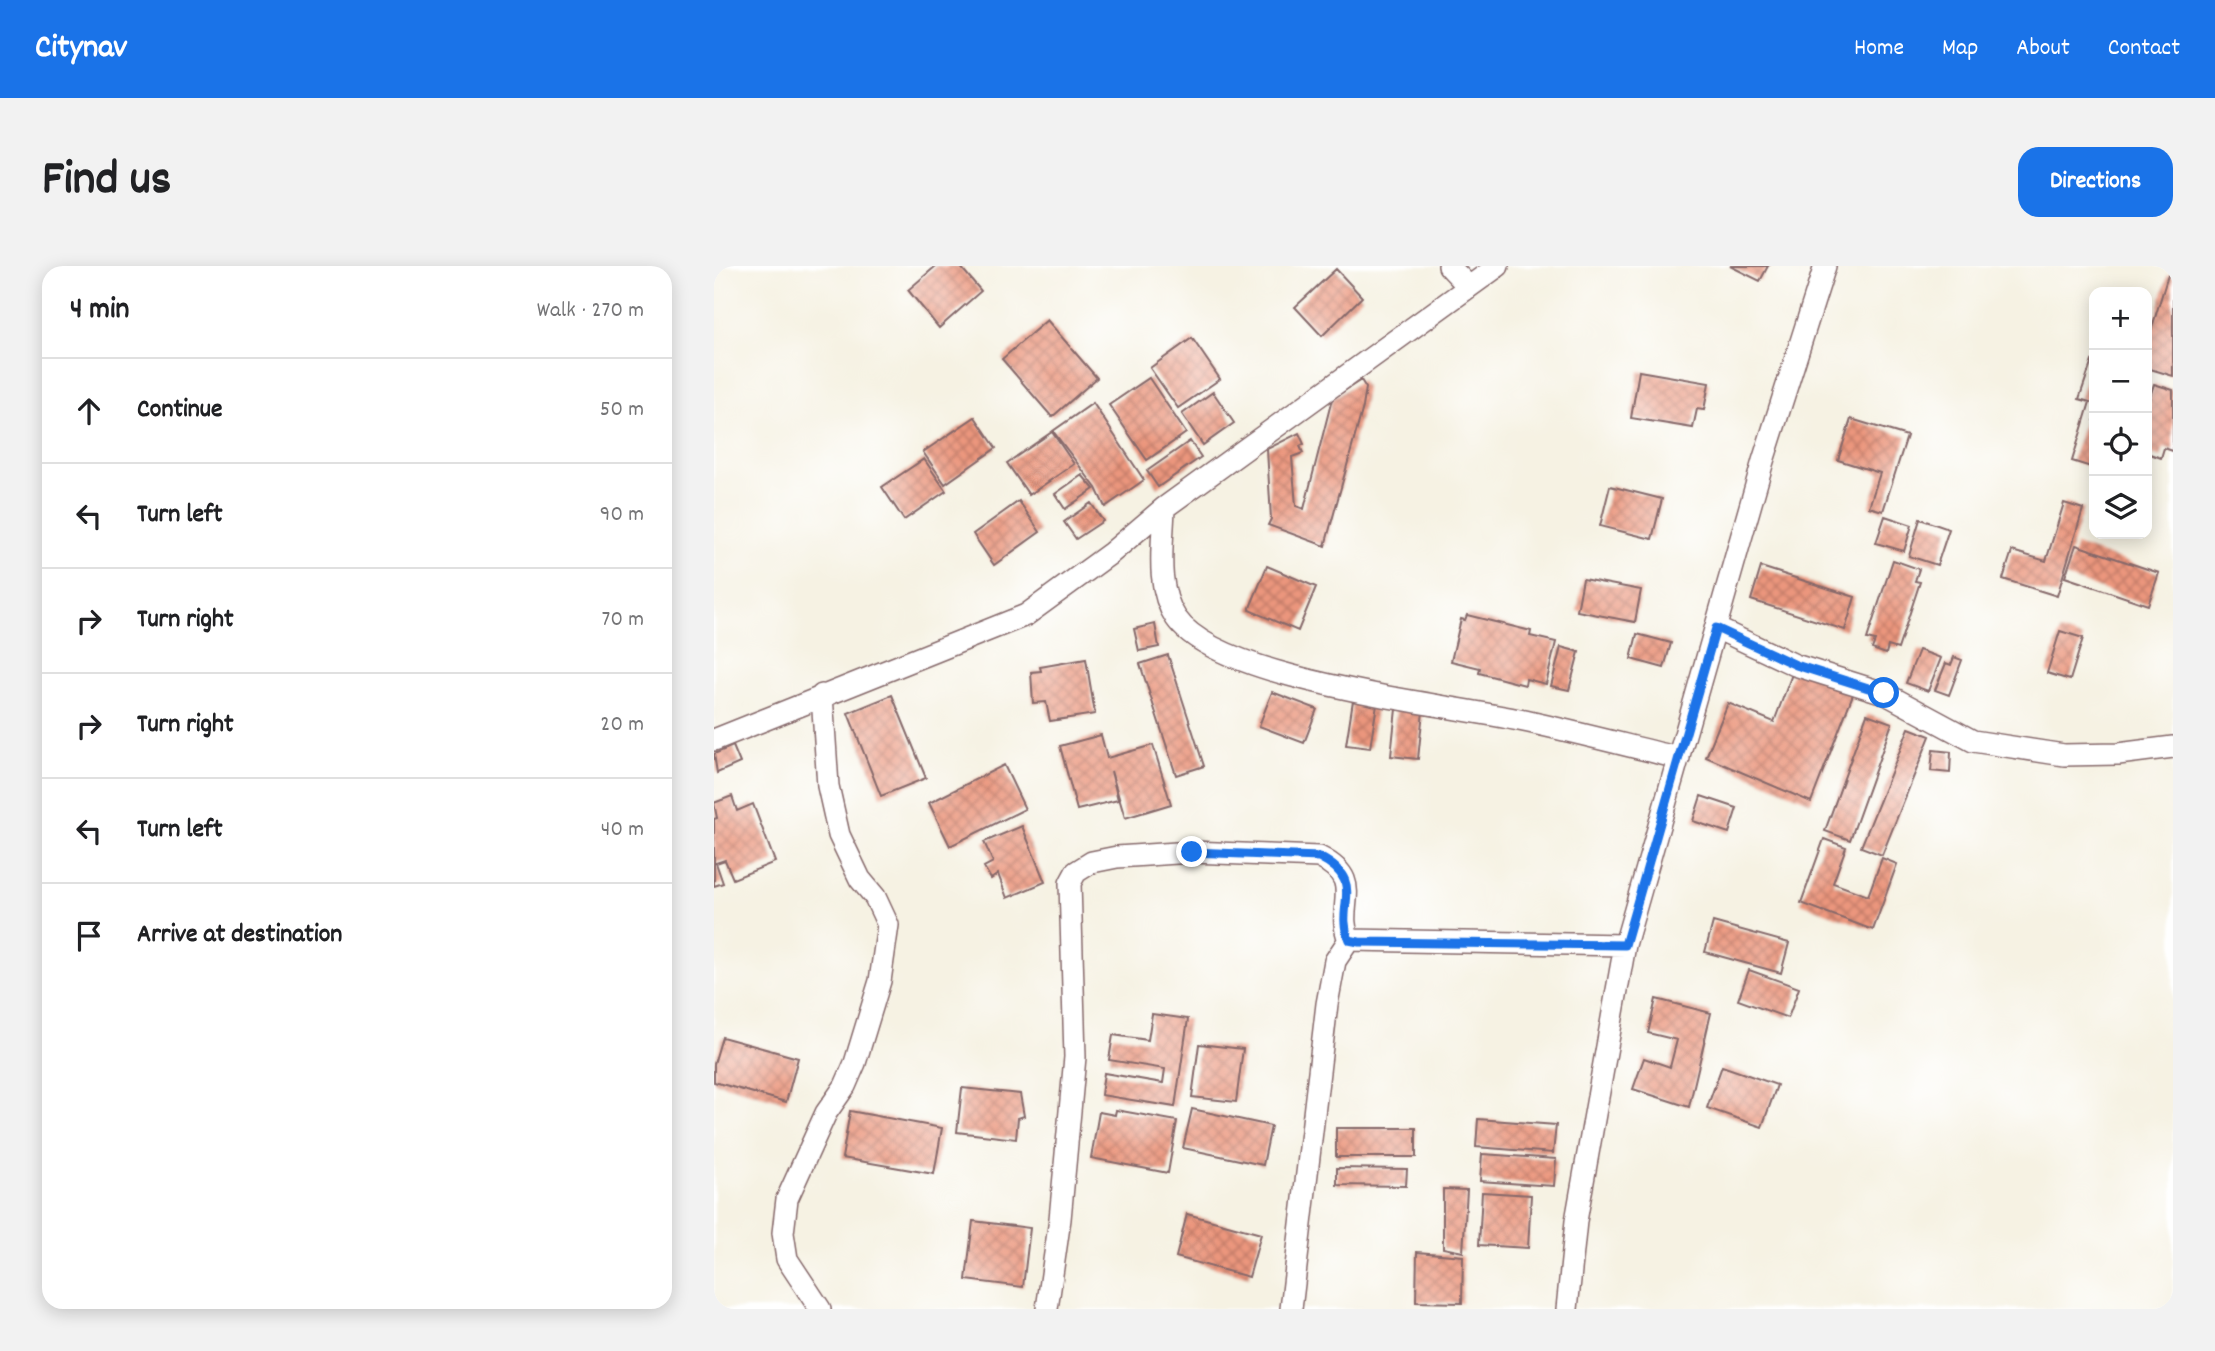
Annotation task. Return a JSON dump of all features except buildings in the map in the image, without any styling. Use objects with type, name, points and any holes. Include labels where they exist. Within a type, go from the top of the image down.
[{"type":"street","points":[[1449,266],[1469,287]]},
{"type":"street","points":[[714,740],[822,695],[993,631],[1026,615],[1111,553],[1164,508],[1498,266]]},
{"type":"street","points":[[1567,1309],[1576,1222],[1625,945],[1763,461],[1825,266]]},
{"type":"street","points":[[1164,508],[1162,576],[1167,597],[1175,616],[1203,644],[1293,677],[1528,721],[1679,758]]},
{"type":"street","points":[[1716,628],[1796,665],[1884,693],[1973,741],[2064,755],[2118,754],[2173,747]]},
{"type":"street","points":[[820,1309],[788,1259],[783,1233],[787,1199],[826,1112],[845,1086],[855,1063],[880,981],[888,925],[875,897],[860,879],[839,835],[828,786],[822,695]]},
{"type":"street","points":[[1047,1309],[1060,1219],[1075,1057],[1070,883],[1076,872],[1092,862],[1117,857],[1192,852],[1319,857],[1334,864],[1344,876],[1349,893],[1346,932],[1349,940]]},
{"type":"street","points":[[1349,940],[1625,945]]},
{"type":"street","points":[[1292,1309],[1327,1004],[1335,961],[1349,940]]},
{"type":"route","points":[[1192,852],[1319,857],[1334,864],[1344,876],[1349,893],[1346,932],[1349,940],[1625,945],[1716,628],[1796,665],[1884,693]]}]
